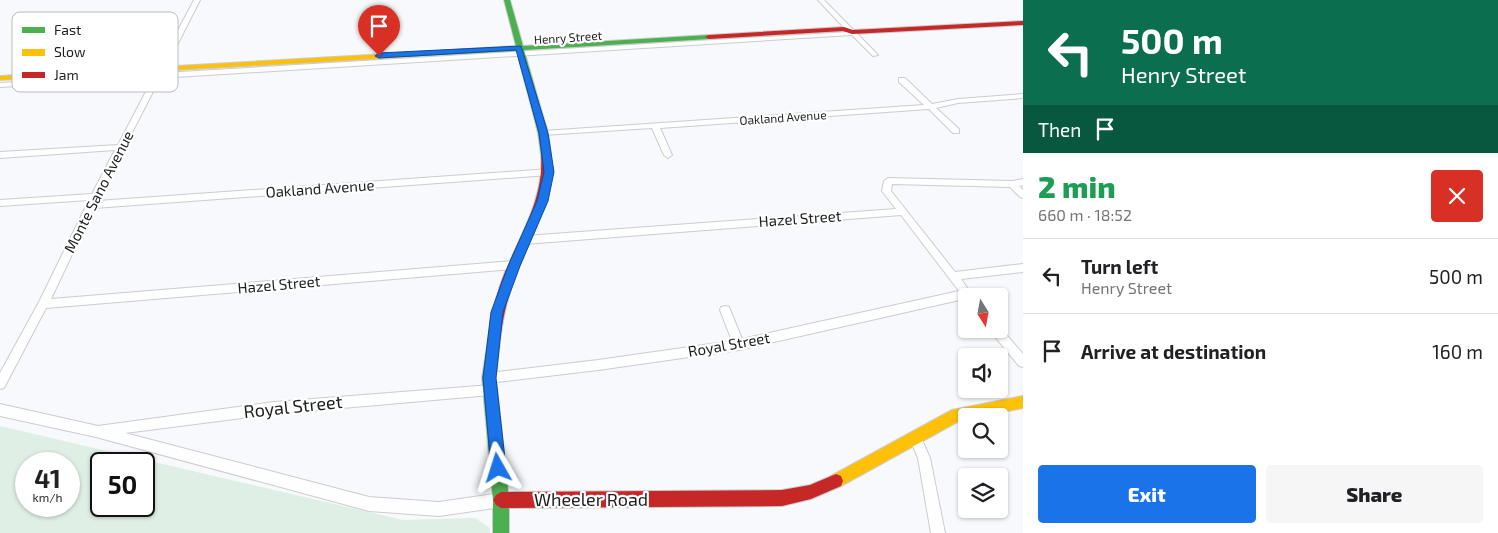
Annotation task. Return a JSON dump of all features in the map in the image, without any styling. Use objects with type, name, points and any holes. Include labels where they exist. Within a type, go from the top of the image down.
[{"type":"street","name":"Monte Sano Avenue","points":[[178,37],[197,0]]},
{"type":"street","points":[[501,533],[502,500],[490,384],[497,312],[514,266],[542,201],[549,172],[543,133],[507,0]]},
{"type":"street","points":[[820,0],[876,55]]},
{"type":"street","name":"Henry Street","points":[[178,71],[777,36],[844,29],[852,32],[1023,23]]},
{"type":"street","points":[[902,80],[956,131]]},
{"type":"street","name":"Monte Sano Avenue","points":[[0,384],[43,304],[93,201],[150,92]]},
{"type":"street","name":"Oakland Avenue","points":[[543,133],[656,127],[929,107],[958,101],[1023,96]]},
{"type":"street","points":[[656,127],[668,155]]},
{"type":"street","points":[[0,155],[122,147]]},
{"type":"street","name":"Oakland Avenue","points":[[0,204],[93,201],[549,172]]},
{"type":"street","points":[[961,288],[886,191],[888,182],[1012,184],[1023,182]]},
{"type":"street","points":[[1012,184],[1023,194]]},
{"type":"street","name":"Hazel Street","points":[[525,240],[903,212]]},
{"type":"street","name":"Hazel Street","points":[[43,304],[514,266]]},
{"type":"street","points":[[952,276],[1023,268]]},
{"type":"street","name":"Royal Street","points":[[96,431],[274,408],[490,384],[598,365],[739,345],[958,297]]},
{"type":"street","points":[[725,310],[739,345]]},
{"type":"street","points":[[1003,338],[1023,362]]},
{"type":"street","name":"Wheeler Road","points":[[0,410],[96,431],[369,504],[439,509],[502,500],[782,498],[811,492],[851,475],[915,437],[957,415],[1023,402]]},
{"type":"street","points":[[915,437],[924,458],[938,533]]},
{"type":"shaded area","points":[[0,426],[111,452],[90,452],[90,517],[155,517],[155,462],[403,520],[475,518],[490,528],[490,533],[0,533]]},
{"type":"traffic: fast","points":[[507,0],[543,133],[546,155]]},
{"type":"traffic: fast","points":[[404,55],[709,37]]},
{"type":"traffic: fast","points":[[494,340],[489,378],[501,500],[501,533]]},
{"type":"traffic: slow","points":[[178,68],[404,55]]},
{"type":"traffic: slow","points":[[0,78],[12,77]]},
{"type":"traffic: slow","points":[[836,481],[957,415],[1023,402]]},
{"type":"traffic: jam","points":[[709,37],[844,29],[852,32],[1023,23]]},
{"type":"traffic: jam","points":[[494,340],[499,310],[508,282],[543,197],[546,183],[546,155]]},
{"type":"traffic: jam","points":[[501,500],[782,498],[811,492],[836,481]]},
{"type":"route","points":[[379,56],[519,48],[543,133],[549,172],[542,201],[514,266],[497,312],[489,378],[498,468]]}]
